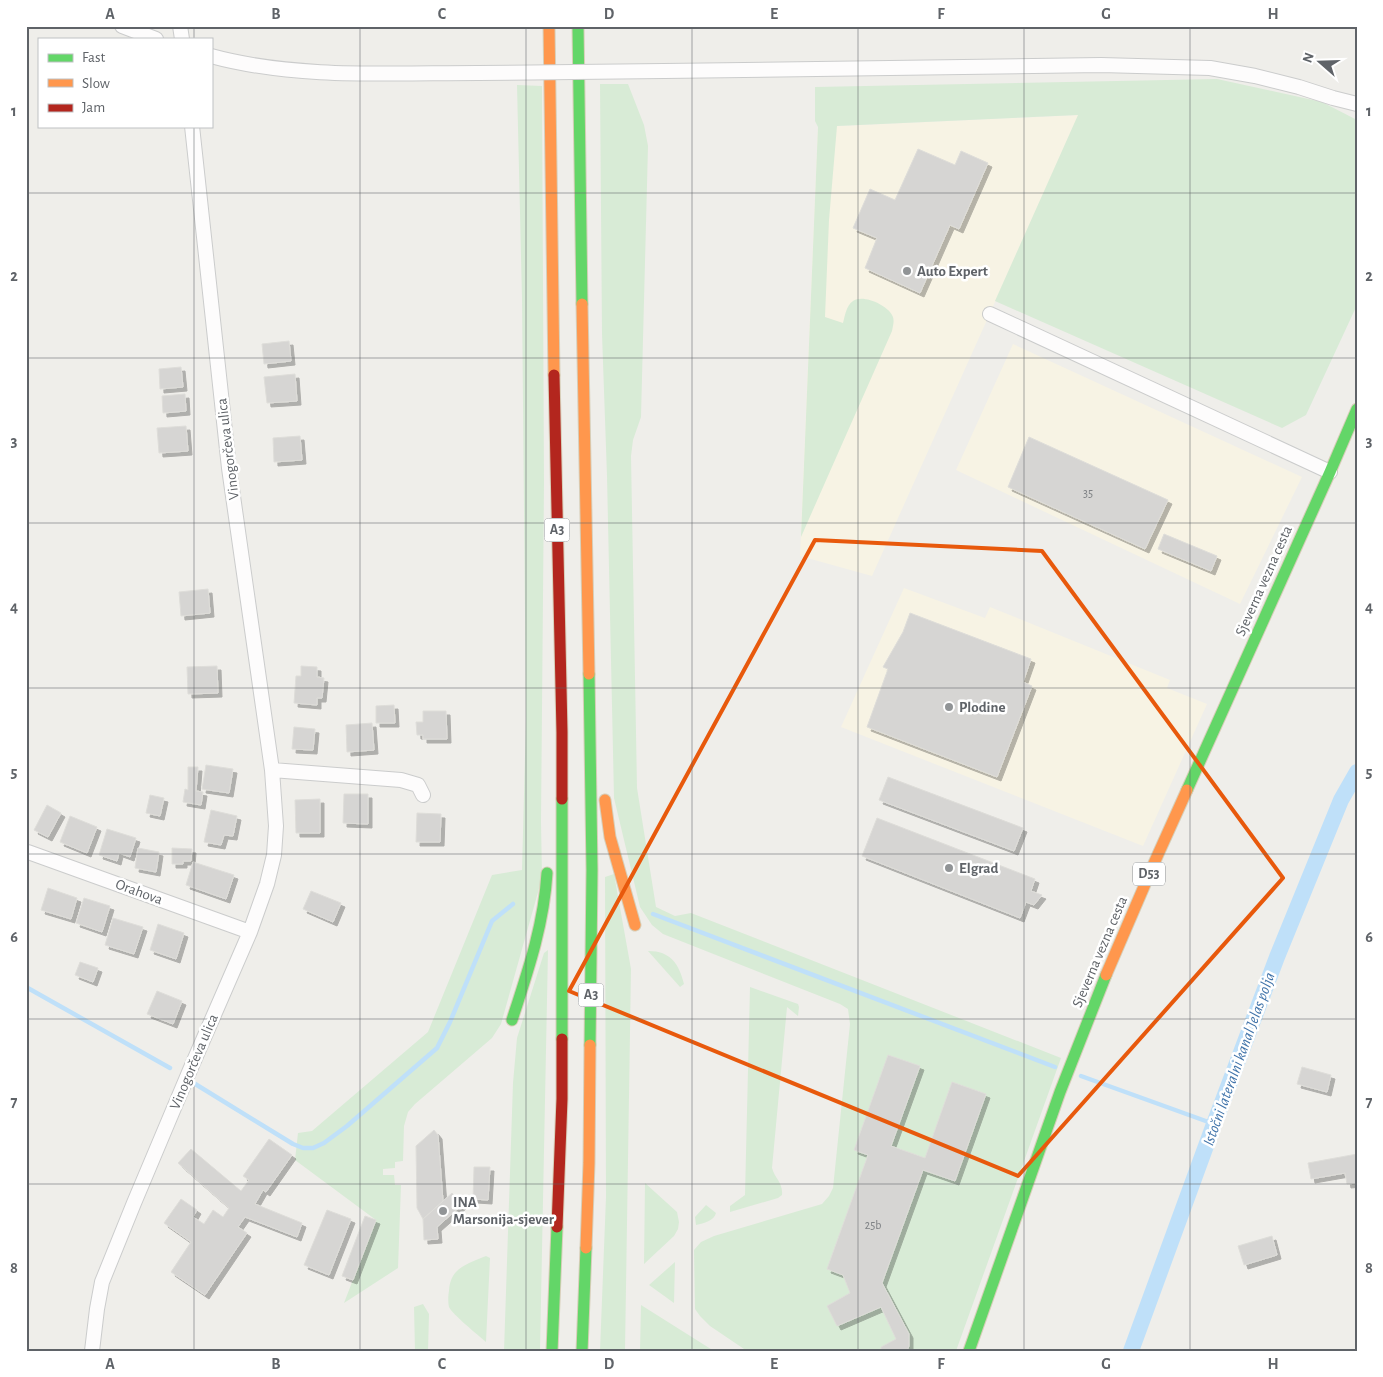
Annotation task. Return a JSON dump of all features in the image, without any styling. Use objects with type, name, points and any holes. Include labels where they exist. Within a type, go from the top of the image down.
[{"type":"main road","name":"A3","points":[[549,26],[553,339],[562,732],[562,1099],[552,1351]]},
{"type":"main road","name":"A3","points":[[578,26],[592,909],[589,1163],[582,1351]]},
{"type":"main road","name":"Sjeverna vezna cesta","points":[[969,1351],[1060,1092],[1101,988],[1159,852],[1357,409]]},
{"type":"main road","points":[[589,638],[600,673]]},
{"type":"main road","points":[[551,772],[555,748],[562,732]]},
{"type":"main road","points":[[604,790],[610,836],[635,925]]},
{"type":"main road","points":[[512,1020],[539,932],[546,893],[548,866]]},
{"type":"street","points":[[122,26],[153,38]]},
{"type":"street","points":[[212,56],[256,66],[340,73],[1101,65],[1210,68],[1255,76],[1357,104]]},
{"type":"street","points":[[1333,98],[1357,111]]},
{"type":"street","name":"Vinogorčeva ulica","points":[[92,1351],[102,1282],[167,1123],[250,932],[267,884],[274,855],[276,826],[272,770],[230,468],[192,128]]},
{"type":"street","points":[[990,314],[1330,472]]},
{"type":"street","points":[[272,770],[401,780],[418,785],[423,795]]},
{"type":"street","name":"Orahova","points":[[28,852],[250,932]]},
{"type":"highlighted area","points":[[815,540],[1042,551],[1283,878],[1018,1176],[569,991]]},
{"type":"shaded area","points":[[1079,115],[872,576],[800,556],[818,127]]},
{"type":"shaded area","points":[[1013,344],[1302,477],[1240,604],[956,470]]},
{"type":"shaded area","points":[[904,588],[985,618],[990,607],[1170,680],[1167,688],[1207,704],[1143,846],[841,727]]},
{"type":"green space","points":[[1217,79],[1322,102],[1357,120],[1357,305],[1306,415],[1282,428],[995,301],[1078,115],[837,126],[829,220],[825,317],[843,323],[846,311],[851,303],[857,299],[863,299],[880,304],[892,315],[894,323],[801,537],[818,127],[815,121],[815,87]]},
{"type":"green space","points":[[600,84],[628,84],[644,125],[648,146],[641,417],[633,440],[631,456],[637,788],[656,907],[675,916],[691,913],[1061,1058],[956,1351],[747,1351],[710,1326],[695,1309],[694,1250],[701,1242],[714,1236],[822,1204],[829,1196],[833,1188],[850,1024],[848,1009],[840,1004],[663,934],[652,925],[640,907],[614,798],[602,334]]},
{"type":"green space","points":[[517,85],[542,86],[544,483],[542,878],[501,1024],[492,1038],[408,1112],[404,1126],[403,1161],[395,1162],[395,1168],[383,1169],[383,1175],[394,1175],[395,1185],[401,1185],[398,1268],[344,1303],[376,1220],[295,1160],[298,1133],[312,1131],[428,1032],[492,875],[522,870],[526,719],[522,298]]},
{"type":"green space","points":[[614,874],[631,969],[625,1351],[600,1351],[606,1197],[605,877]]},
{"type":"green space","points":[[548,950],[540,1351],[504,1351],[513,1083],[517,1038],[544,953]]},
{"type":"green space","points":[[648,951],[663,953],[673,960],[680,970],[684,984],[680,987]]},
{"type":"green space","points":[[750,987],[798,1004],[799,1007],[798,1016],[787,1007],[772,1168],[780,1184],[782,1195],[778,1198],[730,1212],[730,1206],[745,1195]]},
{"type":"green space","points":[[645,1183],[677,1212],[679,1222],[674,1236],[644,1264]]},
{"type":"green space","points":[[706,1205],[716,1213],[715,1216],[708,1221],[696,1225],[695,1217]]},
{"type":"green space","points":[[486,1256],[490,1258],[486,1342],[451,1310],[448,1299],[450,1283],[456,1272]]},
{"type":"green space","points":[[675,1262],[674,1303],[649,1285]]},
{"type":"green space","points":[[423,1304],[429,1314],[428,1351],[415,1351],[414,1307]]},
{"type":"green space","points":[[641,1305],[714,1351],[640,1351]]},
{"type":"building","points":[[918,149],[955,165],[961,151],[988,163],[959,229],[950,225],[920,293],[865,268],[877,238],[853,228],[870,189],[895,200]]},
{"type":"building","points":[[289,341],[291,361],[264,364],[262,344]]},
{"type":"building","points":[[181,367],[183,387],[160,389],[159,369]]},
{"type":"building","points":[[295,374],[297,401],[267,403],[264,377]]},
{"type":"building","points":[[185,394],[186,411],[163,413],[162,396]]},
{"type":"building","points":[[186,426],[188,451],[159,453],[157,428]]},
{"type":"building","points":[[300,436],[302,460],[274,462],[273,438]]},
{"type":"building","points":[[1029,437],[1168,500],[1145,549],[1008,487]]},
{"type":"building","points":[[1164,534],[1217,556],[1211,571],[1158,549]]},
{"type":"building","points":[[208,589],[210,613],[181,616],[179,592]]},
{"type":"building","name":"Plodine","points":[[910,613],[1031,659],[1023,682],[1032,686],[997,777],[867,727],[888,669],[883,667],[903,632]]},
{"type":"building","points":[[217,666],[218,693],[188,694],[187,667]]},
{"type":"building","points":[[301,666],[317,667],[317,677],[324,678],[322,698],[317,698],[317,705],[294,703],[296,676],[301,676]]},
{"type":"building","points":[[394,705],[395,723],[376,723],[376,706]]},
{"type":"building","points":[[423,711],[446,711],[447,739],[423,739],[423,735],[417,735],[416,722],[423,722]]},
{"type":"building","points":[[372,723],[374,750],[347,752],[346,725]]},
{"type":"building","points":[[294,727],[315,729],[313,750],[292,749]]},
{"type":"building","points":[[206,765],[233,769],[229,793],[202,789]]},
{"type":"building","points":[[188,767],[198,767],[196,791],[203,792],[201,805],[183,802],[185,789],[188,790]]},
{"type":"building","points":[[888,777],[1023,828],[1014,851],[879,800]]},
{"type":"building","points":[[344,794],[368,794],[368,824],[343,823]]},
{"type":"building","points":[[150,795],[164,798],[160,816],[146,813]]},
{"type":"building","points":[[320,799],[320,833],[296,833],[295,800]]},
{"type":"building","points":[[47,805],[61,813],[48,837],[34,830]]},
{"type":"building","points":[[211,810],[237,816],[233,836],[224,835],[221,845],[204,842]]},
{"type":"building","points":[[417,813],[441,814],[440,842],[416,842]]},
{"type":"building","points":[[70,816],[97,827],[87,853],[60,842]]},
{"type":"building","name":"Elgrad","points":[[877,818],[1035,879],[1031,891],[1042,895],[1034,905],[1026,902],[1020,918],[862,856]]},
{"type":"building","points":[[107,829],[136,838],[130,857],[119,853],[117,861],[99,855]]},
{"type":"building","points":[[138,848],[159,852],[156,872],[135,868]]},
{"type":"building","points":[[172,848],[192,849],[191,861],[183,861],[183,864],[172,864]]},
{"type":"building","points":[[193,862],[234,875],[226,899],[186,885]]},
{"type":"building","points":[[48,888],[77,898],[71,919],[41,910]]},
{"type":"building","points":[[311,891],[341,903],[333,922],[303,909]]},
{"type":"building","points":[[84,898],[110,906],[102,932],[76,923]]},
{"type":"building","points":[[113,918],[143,927],[134,954],[105,945]]},
{"type":"building","points":[[158,924],[184,933],[176,959],[150,950]]},
{"type":"building","points":[[80,962],[98,968],[93,982],[75,975]]},
{"type":"building","points":[[157,991],[182,1001],[173,1024],[147,1014]]},
{"type":"building","points":[[888,1055],[920,1066],[891,1146],[925,1158],[952,1082],[986,1094],[955,1181],[923,1170],[882,1283],[909,1334],[907,1351],[881,1350],[881,1347],[896,1339],[881,1307],[837,1326],[827,1306],[850,1293],[843,1275],[827,1269],[868,1155],[854,1150]]},
{"type":"building","points":[[1302,1067],[1331,1075],[1327,1092],[1297,1084]]},
{"type":"building","points":[[434,1130],[438,1135],[443,1201],[423,1219],[417,1208],[416,1146]]},
{"type":"building","points":[[269,1139],[292,1155],[266,1192],[263,1190],[255,1204],[302,1223],[297,1237],[245,1217],[238,1227],[247,1233],[205,1295],[171,1272],[191,1242],[164,1223],[181,1199],[197,1210],[193,1217],[204,1224],[213,1210],[223,1217],[229,1208],[178,1163],[191,1149],[241,1191],[249,1180],[243,1176]]},
{"type":"building","points":[[1357,1154],[1357,1183],[1347,1184],[1345,1173],[1311,1179],[1308,1163]]},
{"type":"building","points":[[474,1167],[490,1167],[488,1200],[473,1199]]},
{"type":"building","name":"INA Marsonija-sjever","points":[[452,1193],[463,1204],[437,1227],[438,1239],[424,1240],[423,1219]]},
{"type":"building","points":[[327,1210],[351,1219],[329,1275],[304,1265]]},
{"type":"building","points":[[365,1216],[376,1220],[353,1280],[342,1276]]},
{"type":"building","points":[[1272,1236],[1277,1255],[1244,1265],[1238,1246]]},
{"type":"waterway","name":"Istočni lateralni kanal Jelas polja","points":[[1131,1351],[1277,957],[1341,800],[1357,772]]},
{"type":"waterway","points":[[192,1082],[293,1144],[303,1148],[313,1148],[324,1143],[347,1126],[437,1048],[450,1022],[492,921],[513,904]]},
{"type":"waterway","points":[[653,914],[1055,1067]]},
{"type":"waterway","points":[[26,987],[170,1068]]},
{"type":"waterway","points":[[1081,1076],[1214,1124]]},
{"type":"traffic: fast","points":[[578,26],[582,304]]},
{"type":"traffic: fast","points":[[1187,790],[1357,409]]},
{"type":"traffic: fast","points":[[589,674],[592,870],[590,1045]]},
{"type":"traffic: fast","points":[[562,799],[562,1039]]},
{"type":"traffic: fast","points":[[512,1020],[539,929],[547,873]]},
{"type":"traffic: fast","points":[[969,1351],[1060,1092],[1106,975]]},
{"type":"traffic: fast","points":[[552,1351],[557,1227]]},
{"type":"traffic: fast","points":[[582,1351],[586,1248]]},
{"type":"traffic: slow","points":[[549,26],[554,375]]},
{"type":"traffic: slow","points":[[582,304],[589,674]]},
{"type":"traffic: slow","points":[[1106,975],[1187,790]]},
{"type":"traffic: slow","points":[[605,800],[610,837],[635,925]]},
{"type":"traffic: slow","points":[[586,1248],[590,1045]]},
{"type":"traffic: jam","points":[[554,375],[562,799]]},
{"type":"traffic: jam","points":[[557,1227],[562,1099],[562,1039]]},
{"type":"place","name":"Auto Expert","points":[[907,271]]},
{"type":"place","name":"Plodine","points":[[949,707]]},
{"type":"place","name":"Elgrad","points":[[949,868]]},
{"type":"place","name":"INA Marsonija-sjever","points":[[443,1211]]}]
